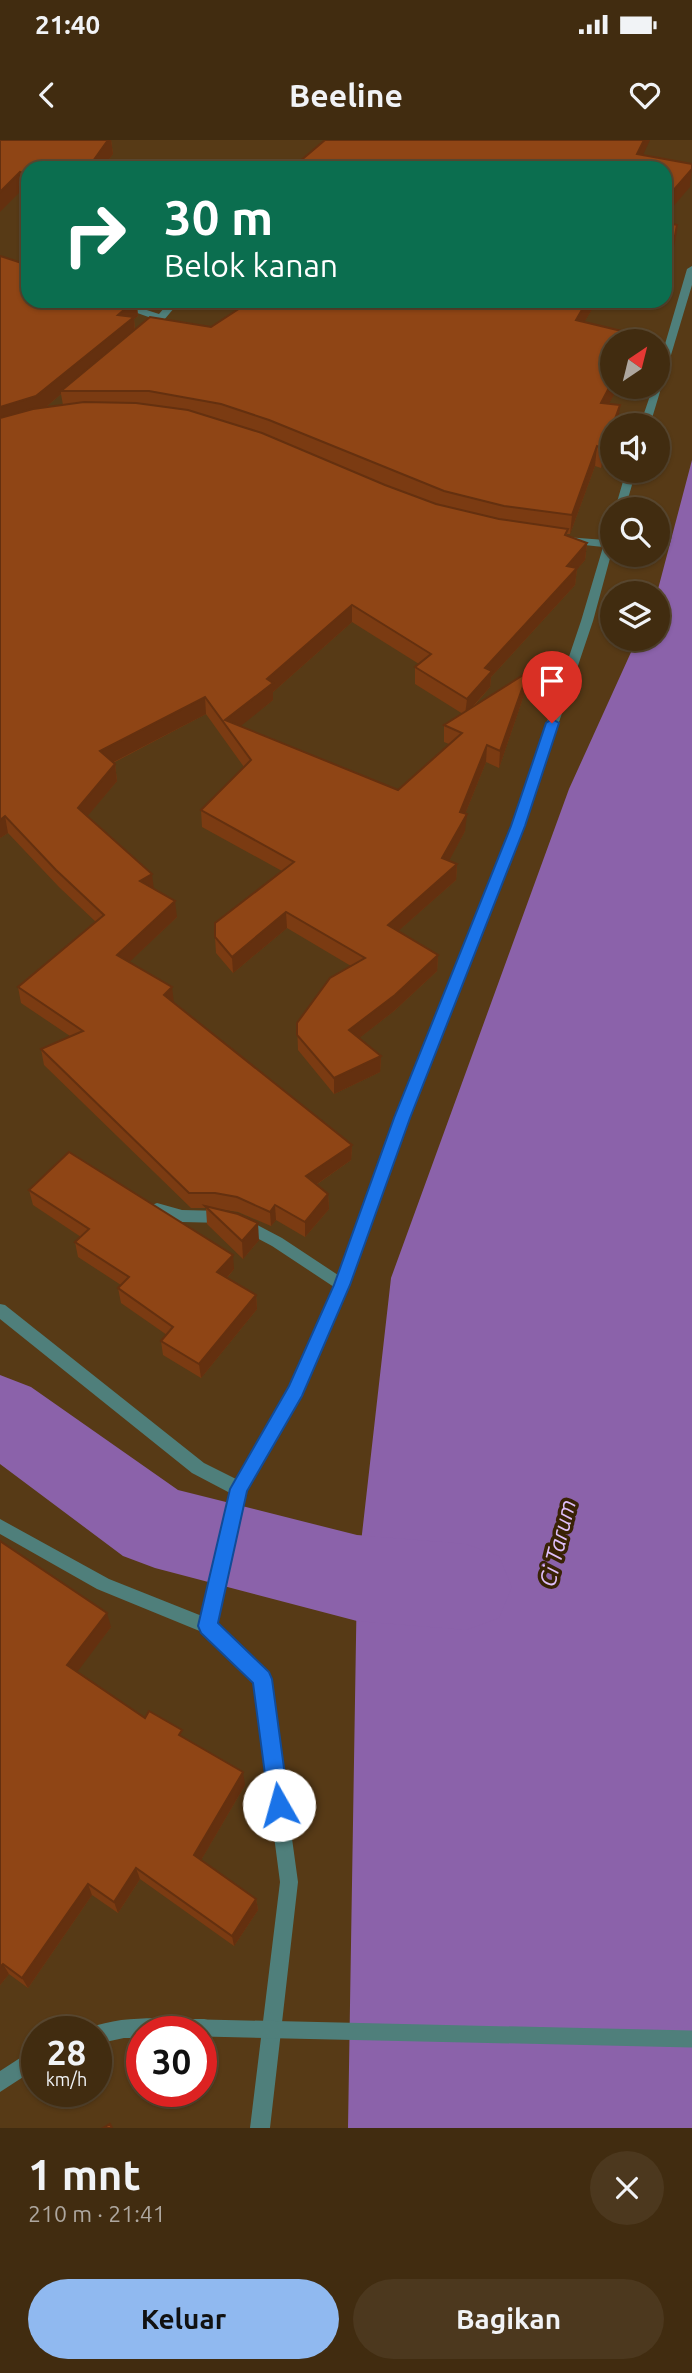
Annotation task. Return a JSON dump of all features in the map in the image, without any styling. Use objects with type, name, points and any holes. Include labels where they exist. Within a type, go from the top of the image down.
[{"type":"street","points":[[670,345],[692,269]]},
{"type":"street","points":[[132,308],[161,317]]},
{"type":"street","points":[[137,341],[169,308]]},
{"type":"street","points":[[548,538],[600,539]]},
{"type":"street","points":[[208,1626],[239,1489],[296,1391],[342,1285],[402,1118],[518,826],[602,567]]},
{"type":"street","points":[[157,1209],[171,1216],[228,1218],[246,1225],[342,1285]]},
{"type":"street","points":[[0,1310],[198,1468],[239,1489]]},
{"type":"street","points":[[0,1526],[103,1584],[208,1626],[262,1679],[289,1882],[260,2128]]},
{"type":"street","points":[[112,2032],[124,2029],[204,2028],[692,2039]]},
{"type":"street","points":[[0,2083],[21,2068]]},
{"type":"water","name":"Ci Tarum","points":[[692,460],[692,2128],[348,2128],[357,1578],[391,1278],[569,789],[632,651],[670,651],[670,581],[660,581],[664,567],[670,567],[670,544]]},
{"type":"building","points":[[0,140],[108,140],[93,161],[21,161],[21,172],[0,192]]},
{"type":"building","points":[[325,140],[644,140],[637,154],[692,164],[692,169],[672,192],[672,161],[300,161]]},
{"type":"building","points":[[672,224],[677,225],[672,252]]},
{"type":"building","points":[[0,256],[21,263],[21,308],[126,308],[118,315],[134,317],[36,396],[0,407]]},
{"type":"building","points":[[240,308],[583,308],[576,320],[613,329],[600,329],[600,399],[603,399],[601,403],[620,405],[617,413],[600,413],[600,447],[597,446],[572,515],[504,506],[444,491],[269,420],[221,404],[149,391],[61,391],[150,317],[211,327]]},
{"type":"building","points":[[84,402],[136,403],[188,410],[262,433],[436,504],[499,519],[568,529],[565,535],[587,543],[567,566],[577,568],[485,668],[492,671],[467,699],[415,667],[431,654],[352,605],[267,679],[273,683],[225,720],[398,790],[462,733],[444,725],[528,672],[500,751],[487,745],[460,812],[467,814],[442,858],[457,864],[388,925],[438,955],[395,995],[349,1030],[381,1056],[334,1078],[297,1035],[297,1023],[330,978],[365,958],[286,912],[232,957],[215,937],[215,923],[294,862],[201,810],[251,760],[205,697],[100,751],[115,764],[78,808],[152,874],[140,881],[175,901],[117,955],[172,987],[164,995],[352,1145],[306,1176],[328,1194],[305,1222],[275,1205],[270,1212],[237,1197],[215,1193],[189,1193],[41,1049],[83,1031],[18,987],[104,915],[56,870],[5,816],[0,820],[0,418],[33,409]]},
{"type":"building","points":[[69,1152],[233,1255],[217,1272],[256,1295],[199,1364],[161,1341],[173,1327],[118,1288],[129,1277],[75,1242],[89,1229],[29,1190]]},
{"type":"building","points":[[205,1206],[238,1214],[258,1223],[242,1241]]},
{"type":"building","points":[[0,1541],[107,1613],[67,1665],[145,1718],[149,1711],[182,1730],[179,1735],[243,1772],[194,1855],[256,1899],[232,1936],[136,1868],[114,1902],[88,1884],[22,1978],[3,1964],[0,1967]]},
{"type":"waterway","points":[[0,1414],[155,1526],[357,1578],[466,1587]]},
{"type":"route","points":[[279,1805],[262,1679],[208,1626],[239,1489],[296,1391],[342,1285],[402,1118],[518,826],[552,723]]}]
